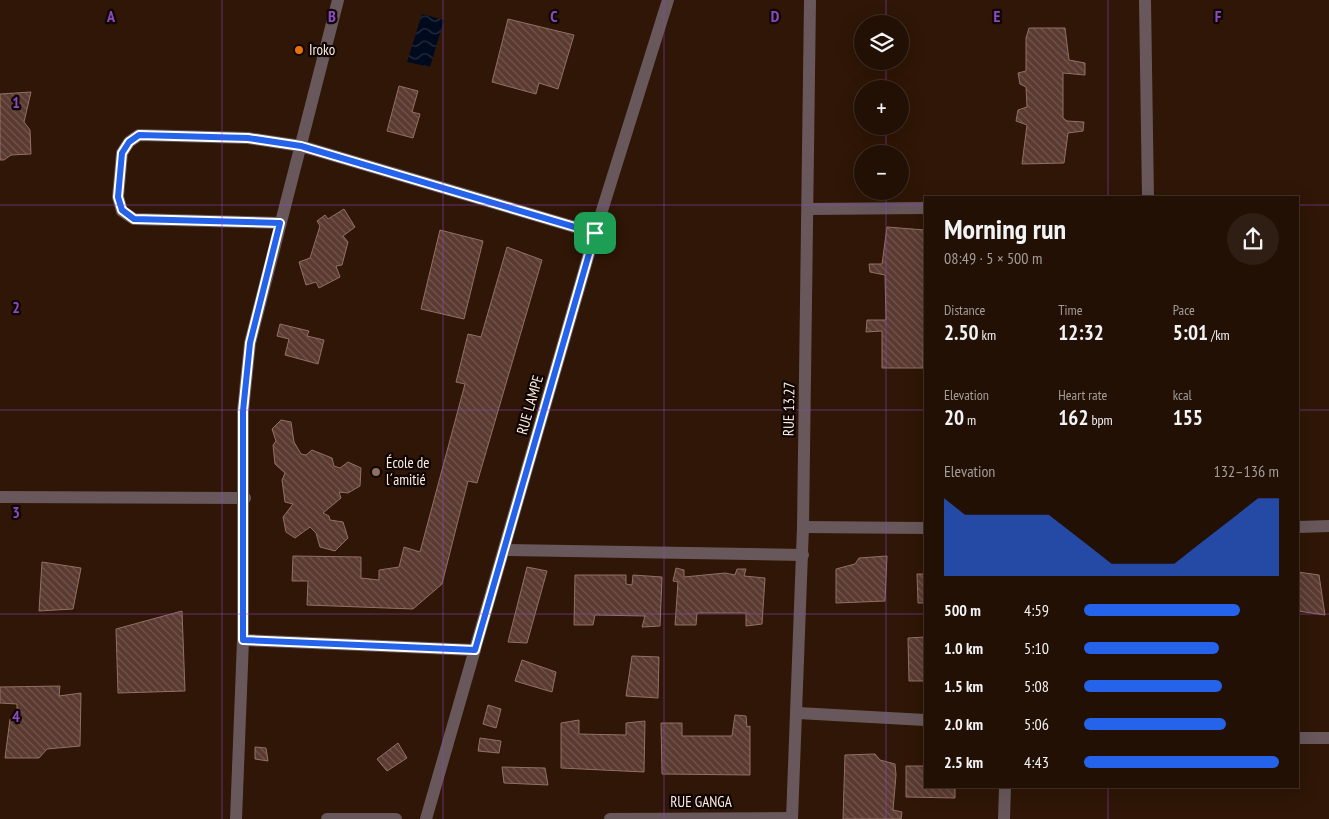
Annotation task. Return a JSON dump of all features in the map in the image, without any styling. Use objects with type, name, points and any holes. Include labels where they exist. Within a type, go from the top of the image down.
[{"type":"street","points":[[236,819],[243,640],[245,498],[243,411],[250,343],[338,0]]},
{"type":"street","name":"RUE LAMPE","points":[[426,819],[506,550],[595,233],[668,0]]},
{"type":"street","name":"RUE 13.27","points":[[792,818],[798,713],[804,527],[810,0]]},
{"type":"street","points":[[1145,0],[1148,196]]},
{"type":"street","points":[[280,223],[134,219],[122,210],[118,197],[122,153],[129,142],[139,135],[248,138],[301,146],[595,233]]},
{"type":"street","points":[[808,209],[924,208]]},
{"type":"street","points":[[0,497],[245,498]]},
{"type":"street","points":[[1299,527],[1329,526]]},
{"type":"street","points":[[804,527],[924,528]]},
{"type":"street","points":[[506,550],[802,555]]},
{"type":"street","points":[[243,640],[475,650]]},
{"type":"street","points":[[798,713],[924,720]]},
{"type":"street","points":[[1299,738],[1329,738]]},
{"type":"street","points":[[1004,819],[1005,788]]},
{"type":"street","name":"RUE GANGA","points":[[610,819],[792,818]]},
{"type":"street","points":[[327,819],[396,819]]},
{"type":"water","points":[[422,14],[444,20],[430,67],[407,62]]},
{"type":"building","points":[[508,19],[574,35],[558,89],[539,83],[536,94],[492,82]]},
{"type":"building","points":[[1029,28],[1065,28],[1069,60],[1085,63],[1085,75],[1063,73],[1063,118],[1067,121],[1084,122],[1083,131],[1068,133],[1064,163],[1022,164],[1027,125],[1016,121],[1018,110],[1027,107],[1026,87],[1020,84],[1018,73],[1026,71],[1026,38]]},
{"type":"building","points":[[399,86],[418,91],[412,112],[420,114],[413,138],[387,131]]},
{"type":"building","points":[[31,92],[24,122],[30,130],[31,154],[11,155],[4,160],[0,160],[0,94]]},
{"type":"building","points":[[344,209],[355,227],[343,236],[348,242],[342,265],[336,266],[340,277],[319,288],[316,282],[306,285],[299,262],[310,258],[320,226],[317,221],[325,215],[328,219]]},
{"type":"building","points":[[887,227],[924,230],[923,368],[882,368],[882,331],[866,332],[867,320],[886,320],[885,275],[870,272],[869,264],[882,264]]},
{"type":"building","points":[[440,230],[483,241],[464,319],[421,309]]},
{"type":"building","points":[[507,247],[542,260],[477,483],[468,481],[442,584],[413,609],[307,605],[308,581],[292,581],[293,556],[361,557],[361,578],[379,580],[379,570],[399,567],[404,547],[420,552],[465,384],[456,382],[468,334],[481,337]]},
{"type":"building","points":[[280,324],[309,331],[307,336],[324,340],[318,364],[285,355],[289,339],[277,336]]},
{"type":"building","points":[[281,420],[291,422],[294,442],[301,454],[306,455],[312,450],[332,458],[334,466],[340,468],[348,462],[361,468],[360,486],[348,493],[339,492],[341,498],[323,513],[329,516],[330,520],[343,522],[348,538],[335,551],[320,547],[316,533],[310,527],[295,538],[286,532],[283,517],[293,504],[285,502],[282,480],[285,473],[275,464],[273,445],[276,441],[272,429]]},
{"type":"building","points":[[887,556],[885,601],[836,603],[836,569],[855,564],[859,558]]},
{"type":"building","points":[[42,562],[81,568],[73,609],[39,611]]},
{"type":"building","points":[[527,567],[547,571],[527,643],[508,642]]},
{"type":"building","points":[[676,568],[684,570],[684,577],[725,573],[735,575],[737,569],[746,569],[744,576],[765,578],[762,624],[746,626],[746,613],[697,613],[696,625],[675,625],[678,582],[673,581]]},
{"type":"building","points":[[1299,572],[1319,575],[1325,615],[1299,611]]},
{"type":"building","points":[[917,574],[924,574],[924,603],[918,603]]},
{"type":"building","points":[[575,575],[626,575],[626,584],[632,585],[633,575],[662,577],[660,626],[642,627],[645,616],[595,615],[593,625],[574,625]]},
{"type":"building","points":[[182,611],[185,691],[118,693],[116,629]]},
{"type":"building","points":[[924,637],[924,681],[909,681],[908,638]]},
{"type":"building","points":[[632,656],[659,657],[658,698],[626,696]]},
{"type":"building","points":[[522,660],[556,672],[552,692],[515,681]]},
{"type":"building","points":[[60,686],[59,696],[81,693],[80,746],[47,749],[39,758],[5,758],[10,719],[17,714],[17,704],[0,703],[0,687]]},
{"type":"building","points":[[488,705],[501,709],[496,728],[483,724]]},
{"type":"building","points":[[735,715],[746,716],[747,727],[750,726],[750,775],[662,774],[661,723],[682,723],[682,736],[732,736]]},
{"type":"building","points":[[579,720],[579,734],[626,735],[626,723],[645,721],[644,772],[561,768],[561,723]]},
{"type":"building","points":[[480,738],[501,741],[499,753],[478,751]]},
{"type":"building","points":[[398,743],[407,758],[387,771],[377,759]]},
{"type":"building","points":[[255,747],[266,748],[268,761],[255,759]]},
{"type":"building","points":[[875,754],[880,760],[895,764],[893,810],[902,812],[901,819],[843,819],[845,755]]},
{"type":"building","points":[[906,766],[924,766],[924,788],[955,788],[955,798],[906,797]]},
{"type":"building","points":[[502,767],[545,768],[548,785],[504,783]]},
{"type":"place","name":"Iroko","points":[[299,50]]},
{"type":"place","name":"École de l´amitié","points":[[376,472]]},
{"type":"route","points":[[139,135],[248,138],[301,146],[595,233],[506,550],[475,650],[243,640],[245,498],[243,411],[250,343],[280,223],[134,219],[122,210],[118,197],[122,153],[129,142],[139,135]]}]
